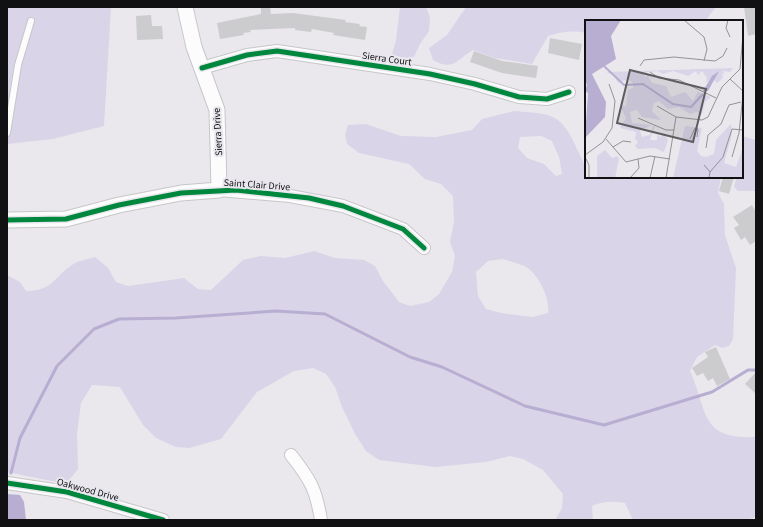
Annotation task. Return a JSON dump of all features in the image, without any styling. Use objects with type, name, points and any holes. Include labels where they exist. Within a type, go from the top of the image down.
[{"type":"street","name":"Sierra Drive","points":[[185,7],[202,68],[217,110],[219,190]]},
{"type":"street","name":"Sierra Court","points":[[202,68],[247,55],[277,51],[430,74],[474,84],[519,97],[547,99],[569,92]]},
{"type":"street","name":"Saint Clair Drive","points":[[7,220],[66,219],[118,206],[181,193],[219,190],[290,196],[343,206],[403,229],[424,248]]},
{"type":"street","points":[[291,455],[313,485],[321,520]]},
{"type":"street","name":"Oakwood Drive","points":[[7,483],[60,491],[163,520]]},
{"type":"lane","points":[[7,133],[18,65],[32,21]]},
{"type":"shaded area","points":[[7,7],[111,7],[104,126],[53,139],[7,144]]},
{"type":"shaded area","points":[[400,7],[426,7],[430,17],[429,31],[420,44],[414,57],[408,58],[392,54],[396,40]]},
{"type":"shaded area","points":[[466,7],[716,7],[706,20],[585,20],[585,33],[567,32],[548,36],[532,64],[495,58],[473,50],[455,63],[446,65],[440,63],[433,60],[429,48],[447,35]]},
{"type":"shaded area","points":[[514,111],[537,113],[553,117],[566,128],[583,163],[585,178],[721,178],[718,193],[724,204],[725,235],[736,268],[733,339],[729,346],[722,348],[715,345],[697,357],[690,371],[704,411],[715,428],[724,433],[738,436],[756,437],[756,517],[746,520],[633,520],[625,503],[604,502],[592,506],[593,520],[555,520],[562,508],[563,494],[543,470],[523,459],[510,456],[486,462],[436,467],[379,460],[366,451],[355,434],[342,407],[335,387],[326,374],[313,368],[294,371],[257,392],[221,439],[189,448],[176,447],[156,438],[143,425],[120,387],[92,385],[81,403],[77,434],[78,469],[66,484],[7,472],[7,275],[20,282],[26,291],[36,290],[50,285],[64,271],[77,262],[95,257],[108,268],[116,282],[128,286],[184,278],[198,289],[211,290],[243,260],[261,256],[285,258],[314,251],[335,258],[364,260],[375,266],[383,281],[399,302],[410,306],[429,302],[439,294],[452,272],[455,256],[450,242],[454,221],[453,196],[441,184],[425,179],[409,164],[359,153],[347,144],[345,134],[348,125],[366,124],[401,136],[436,137],[472,130],[482,119]],"holes":[[[541,136],[552,141],[559,157],[562,174],[556,176],[544,164],[527,158],[518,148],[520,137]],[[503,259],[529,269],[540,283],[546,295],[548,313],[533,317],[501,313],[486,309],[478,296],[476,272],[488,261]]]},
{"type":"shaded area","points":[[743,136],[756,140],[756,191],[738,191],[734,187],[736,179],[743,178]]},
{"type":"shaded area","points":[[7,494],[20,495],[24,502],[26,520],[7,520]]},
{"type":"building","points":[[261,7],[270,7],[271,14],[293,13],[346,20],[345,22],[360,24],[359,26],[367,27],[365,40],[333,35],[334,33],[312,29],[311,32],[295,30],[295,28],[250,30],[251,32],[243,33],[244,35],[220,39],[217,23],[261,14]]},
{"type":"building","points":[[744,7],[756,7],[756,34],[748,36]]},
{"type":"building","points":[[151,15],[152,26],[162,26],[163,39],[137,40],[136,16]]},
{"type":"building","points":[[550,38],[582,44],[579,60],[548,53]]},
{"type":"building","points":[[474,51],[502,61],[538,66],[536,78],[502,73],[470,62]]},
{"type":"building","points":[[723,178],[734,178],[729,194],[719,191]]},
{"type":"building","points":[[752,205],[756,212],[756,241],[750,245],[745,237],[741,240],[734,228],[739,225],[733,217]]},
{"type":"building","points":[[716,347],[730,379],[717,386],[713,378],[708,381],[703,373],[697,376],[692,368],[708,357],[705,352]]},
{"type":"building","points":[[756,372],[756,394],[745,384]]},
{"type":"waterway","points":[[11,473],[20,438],[57,366],[94,329],[119,319],[176,318],[276,311],[325,314],[410,357],[442,367],[525,406],[604,425],[712,392],[748,370],[756,370]]},
{"type":"cycle path","points":[[202,68],[247,55],[277,51],[430,74],[475,84],[519,97],[547,99],[569,92]]},
{"type":"cycle path","points":[[7,220],[66,219],[119,205],[181,193],[236,190],[309,198],[343,206],[403,229],[424,248]]},
{"type":"cycle path","points":[[7,483],[67,492],[163,520]]}]
